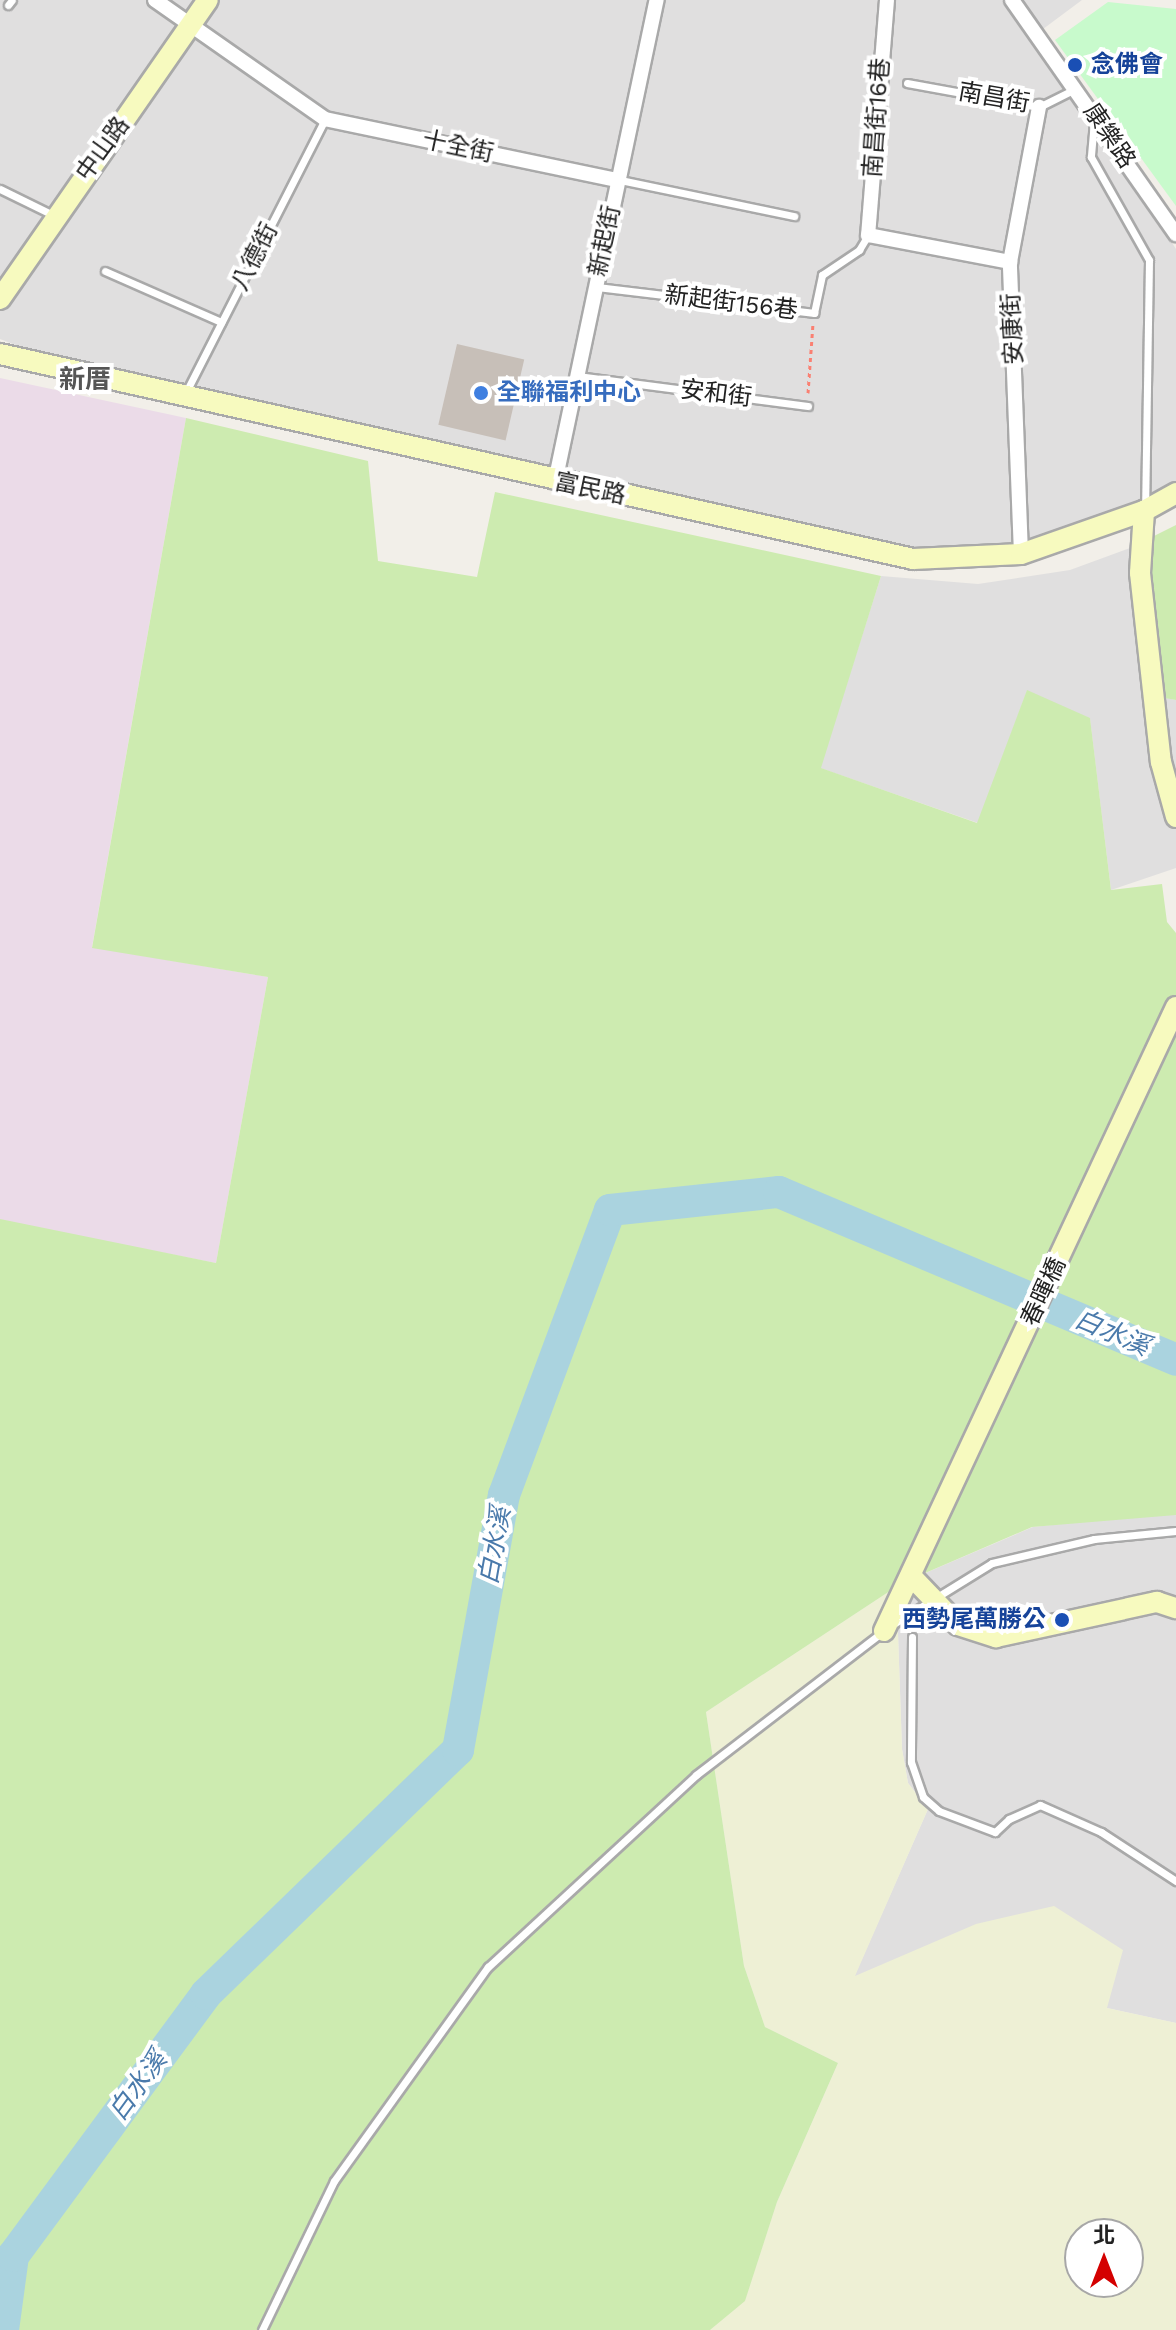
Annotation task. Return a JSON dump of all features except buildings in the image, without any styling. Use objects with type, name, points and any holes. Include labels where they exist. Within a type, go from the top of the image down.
[{"type":"street","name":"十全街","points":[[155,0],[325,119],[618,180]]},
{"type":"street","name":"中山路","points":[[0,299],[208,0]]},
{"type":"street","name":"新起街","points":[[555,482],[657,0]]},
{"type":"street","name":"南昌街16巷","points":[[868,235],[887,0]]},
{"type":"street","name":"康樂路","points":[[1012,0],[1095,113],[1176,234]]},
{"type":"street","name":"安康街","points":[[1021,554],[1010,262],[1039,107]]},
{"type":"street","points":[[868,235],[1010,262]]},
{"type":"street","name":"富民路","points":[[0,354],[555,482],[913,559],[1021,554],[1144,511],[1176,493]]},
{"type":"street","points":[[1144,511],[1140,573],[1161,762],[1174,806]]},
{"type":"street","name":"春暉橋","points":[[884,1631],[912,1577],[1176,1007]]},
{"type":"street","points":[[912,1577],[958,1625],[996,1637],[1157,1602],[1176,1608]]},
{"type":"lane","name":"南昌街","points":[[907,83],[1039,107],[1077,88]]},
{"type":"lane","points":[[1095,113],[1091,157],[1149,260],[1144,511]]},
{"type":"lane","name":"八德街","points":[[185,395],[325,119]]},
{"type":"lane","name":"十全街","points":[[618,180],[794,216]]},
{"type":"lane","points":[[0,189],[55,216]]},
{"type":"lane","name":"新起街156巷","points":[[595,287],[814,313],[822,275],[859,250],[868,235]]},
{"type":"lane","points":[[105,271],[221,322]]},
{"type":"lane","name":"安和街","points":[[577,376],[808,406]]},
{"type":"lane","points":[[262,2330],[334,2181],[488,1967],[696,1775],[884,1631],[933,1597],[992,1563],[1094,1539],[1176,1531]]},
{"type":"lane","points":[[912,1637],[911,1762],[923,1797],[939,1811],[995,1832],[1009,1819],[1040,1805],[1101,1832],[1176,1881]]},
{"type":"path","points":[[808,406],[814,313]]},
{"type":"shaded area","points":[[0,0],[1082,0],[1035,35],[1176,249],[1176,482],[1126,507],[1011,546],[920,550],[18,346],[0,339]]},
{"type":"shaded area","points":[[0,378],[186,418],[92,947],[268,977],[216,1263],[0,1221]]},
{"type":"shaded area","points":[[1130,548],[1148,694],[1176,700],[1176,868],[1111,890],[1090,719],[1027,691],[978,823],[820,768],[881,576],[978,584],[1070,570]]},
{"type":"shaded area","points":[[1146,1515],[1176,1515],[1176,2023],[1107,2008],[854,1977],[928,1809],[908,1783],[902,1749],[897,1604],[902,1583],[1033,1527]]},
{"type":"green space","points":[[1108,2],[1176,9],[1176,206],[1055,40]]},
{"type":"green space","points":[[186,418],[368,461],[378,561],[477,577],[495,492],[881,576],[821,768],[977,823],[1027,690],[1090,718],[1111,890],[1162,884],[1167,922],[1176,933],[1176,1515],[1032,1527],[902,1583],[706,1712],[744,1966],[765,2027],[838,2063],[777,2202],[745,2301],[710,2330],[0,2330],[0,1219],[216,1263],[268,977],[92,948]]},
{"type":"green space","points":[[1176,525],[1176,700],[1148,695],[1130,548]]},
{"type":"green space","points":[[902,1583],[897,1605],[902,1749],[908,1783],[928,1809],[855,1976],[976,1924],[1054,1906],[1123,1950],[1107,2008],[1176,2023],[1176,2330],[710,2330],[745,2300],[777,2202],[838,2063],[765,2027],[744,1966],[706,1712]]},
{"type":"waterway","name":"白水溪","points":[[3,2330],[13,2256],[206,1994],[458,1750],[504,1495],[610,1210],[779,1192],[1176,1360]]},
{"type":"place","name":"念佛會","points":[[1075,65]]},
{"type":"place","name":"全聯福利中心","points":[[481,393]]},
{"type":"place","name":"西勢尾萬勝公","points":[[1062,1620]]},
{"type":"district","name":"新厝","points":[[85,380]]}]
